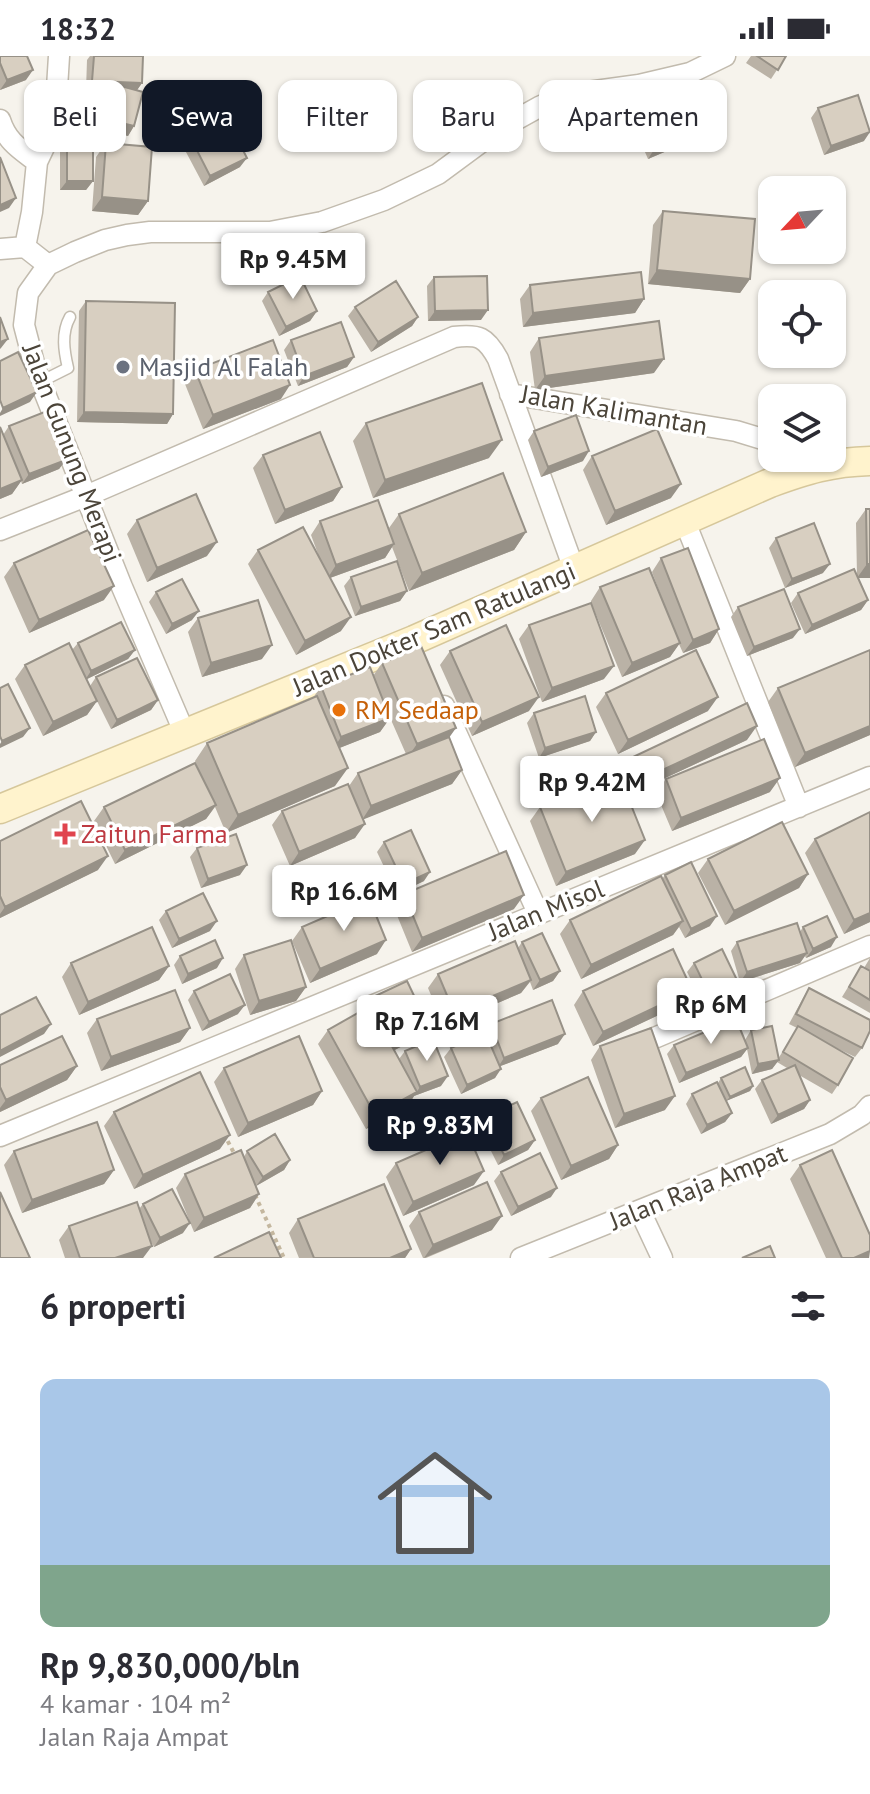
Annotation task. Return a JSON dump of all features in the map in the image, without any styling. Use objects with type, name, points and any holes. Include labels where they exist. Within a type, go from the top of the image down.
[{"type":"street","points":[[25,247],[37,162],[46,143],[56,104],[59,56]]},
{"type":"street","points":[[0,249],[25,247],[48,265],[105,240],[127,235],[150,232],[270,232],[322,222],[384,200],[438,174],[499,129],[566,95],[639,85],[690,73],[725,56]]},
{"type":"street","points":[[0,120],[10,140],[37,162]]},
{"type":"street","name":"Jalan Gunung Merapi","points":[[48,265],[28,293],[24,325],[40,382],[185,734]]},
{"type":"street","name":"Jalan Kalimantan","points":[[0,530],[454,337],[483,338],[498,359],[510,394],[736,431],[758,438]]},
{"type":"street","points":[[510,394],[574,569]]},
{"type":"street","name":"Jalan Dokter Sam Ratulangi","points":[[0,809],[185,734],[418,648],[574,569],[770,483],[815,467],[848,460]]},
{"type":"street","points":[[685,522],[799,807]]},
{"type":"street","points":[[434,684],[538,913]]},
{"type":"street","name":"Jalan Misol","points":[[0,1136],[870,777]]},
{"type":"street","points":[[652,1039],[870,946]]},
{"type":"street","name":"Jalan Raja Ampat","points":[[521,1258],[830,1134],[862,1115],[870,1106]]},
{"type":"street","points":[[640,1211],[662,1258]]},
{"type":"lane","points":[[40,382],[68,368],[64,336],[70,317]]},
{"type":"path","points":[[220,1124],[239,1164]]},
{"type":"path","points":[[253,1191],[284,1258]]},
{"type":"building","points":[[0,56],[27,56],[33,70],[7,80]]},
{"type":"building","points":[[94,56],[143,56],[142,83],[92,80]]},
{"type":"building","points":[[757,56],[786,56],[778,70]]},
{"type":"building","points":[[126,87],[142,92],[134,126],[126,124]]},
{"type":"building","points":[[858,95],[870,132],[831,146],[818,108]]},
{"type":"building","points":[[126,145],[142,146],[142,152],[152,152],[148,201],[102,197],[105,152],[126,152]]},
{"type":"building","points":[[67,152],[93,152],[93,181],[67,181]]},
{"type":"building","points":[[198,152],[244,152],[247,158],[210,176]]},
{"type":"building","points":[[0,157],[16,198],[0,205]]},
{"type":"building","points":[[663,211],[755,219],[750,279],[657,270]]},
{"type":"building","points":[[641,272],[644,299],[533,313],[530,285]]},
{"type":"building","points":[[300,276],[317,311],[286,327],[268,292]]},
{"type":"building","points":[[487,276],[488,310],[435,311],[434,277]]},
{"type":"building","points":[[396,281],[418,317],[378,342],[355,307]]},
{"type":"building","name":"Masjid Al Falah","points":[[86,301],[175,303],[173,414],[84,412]]},
{"type":"building","points":[[0,317],[8,339],[0,342]]},
{"type":"building","points":[[659,321],[664,359],[545,376],[539,338]]},
{"type":"building","points":[[341,322],[354,357],[304,376],[291,340]]},
{"type":"building","points":[[273,340],[290,385],[213,415],[195,370]]},
{"type":"building","points":[[18,352],[37,392],[3,408],[0,400],[0,361]]},
{"type":"building","points":[[482,383],[502,440],[385,480],[366,423]]},
{"type":"building","points":[[47,411],[66,460],[29,474],[9,426]]},
{"type":"building","points":[[576,415],[589,451],[548,467],[534,431]]},
{"type":"building","points":[[0,427],[22,480],[0,489]]},
{"type":"building","points":[[657,429],[681,484],[615,511],[592,456]]},
{"type":"building","points":[[320,432],[342,487],[285,510],[263,455]]},
{"type":"building","points":[[503,473],[526,532],[422,573],[399,514]]},
{"type":"building","points":[[196,494],[217,542],[157,568],[137,520]]},
{"type":"building","points":[[378,500],[394,544],[336,565],[320,521]]},
{"type":"building","points":[[866,509],[870,509],[870,564],[867,564]]},
{"type":"building","points":[[814,523],[830,564],[792,579],[776,538]]},
{"type":"building","points":[[303,527],[351,617],[305,641],[258,550]]},
{"type":"building","points":[[88,530],[114,586],[39,620],[14,563]]},
{"type":"building","points":[[688,548],[719,629],[693,640],[661,558]]},
{"type":"building","points":[[397,561],[407,591],[361,607],[351,577]]},
{"type":"building","points":[[649,568],[680,643],[632,663],[600,587]]},
{"type":"building","points":[[854,569],[868,600],[812,625],[798,593]]},
{"type":"building","points":[[182,579],[199,611],[172,624],[156,592]]},
{"type":"building","points":[[784,589],[800,629],[754,647],[738,607]]},
{"type":"building","points":[[258,600],[272,645],[211,663],[198,618]]},
{"type":"building","points":[[591,603],[614,666],[552,688],[529,625]]},
{"type":"building","points":[[121,622],[135,650],[91,671],[78,643]]},
{"type":"building","points":[[506,625],[539,697],[482,722],[450,651]]},
{"type":"building","points":[[69,643],[97,701],[53,722],[25,665]]},
{"type":"building","points":[[421,646],[456,728],[417,744],[382,663]]},
{"type":"building","points":[[696,650],[718,697],[628,740],[606,693]]},
{"type":"building","points":[[870,650],[870,726],[805,753],[778,688]]},
{"type":"building","points":[[137,658],[158,700],[117,720],[96,677]]},
{"type":"building","points":[[370,667],[390,718],[341,737],[321,686]]},
{"type":"building","points":[[8,684],[30,728],[2,741],[0,688]]},
{"type":"building","points":[[317,696],[348,768],[238,815],[207,743]]},
{"type":"building","points":[[585,696],[596,732],[545,748],[534,713]]},
{"type":"building","points":[[747,703],[757,726],[643,779],[633,757]]},
{"type":"building","points":[[449,737],[462,770],[371,806],[358,773]]},
{"type":"building","points":[[764,739],[780,778],[681,818],[666,779]]},
{"type":"building","points":[[195,763],[216,805],[125,850],[104,807]]},
{"type":"building","points":[[619,775],[645,840],[566,872],[540,807]]},
{"type":"building","points":[[348,784],[365,824],[299,852],[282,811]]},
{"type":"building","points":[[81,801],[108,856],[5,907],[0,896],[0,841]]},
{"type":"building","points":[[870,812],[870,913],[854,920],[815,839]]},
{"type":"building","points":[[782,822],[808,874],[734,911],[708,859]]},
{"type":"building","points":[[411,830],[430,872],[404,884],[384,842]]},
{"type":"building","points":[[236,834],[247,865],[208,879],[197,848]]},
{"type":"building","points":[[506,851],[524,895],[422,938],[404,894]]},
{"type":"building","points":[[691,862],[717,916],[691,929],[665,875]]},
{"type":"building","points":[[661,876],[683,921],[591,965],[570,920]]},
{"type":"building","points":[[203,893],[217,921],[179,939],[166,911]]},
{"type":"building","points":[[369,898],[386,940],[320,969],[302,927]]},
{"type":"building","points":[[827,916],[837,937],[813,949],[803,927]]},
{"type":"building","points":[[797,923],[807,953],[747,972],[737,942]]},
{"type":"building","points":[[152,927],[169,966],[88,1002],[71,963]]},
{"type":"building","points":[[542,933],[560,971],[540,980],[522,942]]},
{"type":"building","points":[[215,940],[223,958],[188,974],[180,956]]},
{"type":"building","points":[[291,940],[306,987],[259,1001],[244,955]]},
{"type":"building","points":[[515,941],[531,980],[454,1012],[438,974]]},
{"type":"building","points":[[673,949],[692,990],[603,1032],[583,991]]},
{"type":"building","points":[[722,949],[737,980],[709,994],[694,963]]},
{"type":"building","points":[[861,966],[870,971],[870,1000],[849,987]]},
{"type":"building","points":[[230,974],[245,1005],[209,1022],[194,991]]},
{"type":"building","points":[[407,981],[429,1027],[395,1043],[373,997]]},
{"type":"building","points":[[809,988],[870,1020],[870,1031],[862,1048],[796,1014]]},
{"type":"building","points":[[175,990],[190,1028],[111,1057],[97,1019]]},
{"type":"building","points":[[36,997],[51,1024],[0,1051],[0,1015]]},
{"type":"building","points":[[552,1000],[565,1034],[504,1058],[491,1024]]},
{"type":"building","points":[[370,1006],[417,1092],[375,1115],[328,1030]]},
{"type":"building","points":[[736,1019],[748,1048],[686,1073],[674,1045]]},
{"type":"building","points":[[772,1026],[779,1060],[758,1064],[751,1030]]},
{"type":"building","points":[[798,1026],[853,1058],[838,1085],[783,1052]]},
{"type":"building","points":[[651,1028],[675,1096],[624,1114],[600,1046]]},
{"type":"building","points":[[485,1032],[501,1069],[467,1085],[451,1048]]},
{"type":"building","points":[[62,1036],[77,1066],[6,1100],[0,1087],[0,1065]]},
{"type":"building","points":[[299,1036],[322,1091],[248,1123],[224,1068]]},
{"type":"building","points":[[433,1039],[448,1076],[420,1087],[405,1051]]},
{"type":"building","points":[[795,1065],[810,1100],[778,1115],[762,1080]]},
{"type":"building","points":[[745,1067],[753,1086],[730,1097],[721,1078]]},
{"type":"building","points":[[200,1072],[230,1135],[143,1175],[114,1112]]},
{"type":"building","points":[[588,1077],[618,1145],[571,1166],[541,1098]]},
{"type":"building","points":[[717,1082],[732,1113],[707,1125],[692,1094]]},
{"type":"building","points":[[517,1102],[535,1140],[504,1155],[486,1117]]},
{"type":"building","points":[[97,1122],[114,1170],[32,1200],[14,1151]]},
{"type":"building","points":[[467,1132],[484,1171],[413,1202],[396,1163]]},
{"type":"building","points":[[275,1134],[290,1160],[263,1177],[247,1151]]},
{"type":"building","points":[[241,1150],[259,1194],[204,1218],[185,1174]]},
{"type":"building","points":[[832,1150],[870,1235],[870,1251],[854,1258],[842,1258],[800,1165]]},
{"type":"building","points":[[540,1153],[557,1188],[518,1207],[501,1172]]},
{"type":"building","points":[[487,1182],[502,1216],[433,1245],[419,1212]]},
{"type":"building","points":[[384,1184],[411,1249],[390,1258],[314,1258],[298,1219]]},
{"type":"building","points":[[172,1189],[190,1223],[160,1238],[143,1204]]},
{"type":"building","points":[[0,1192],[30,1258],[0,1258]]},
{"type":"building","points":[[137,1202],[152,1246],[115,1258],[80,1258],[69,1226]]},
{"type":"building","points":[[269,1232],[281,1258],[214,1258]]},
{"type":"building","points":[[770,1246],[775,1258],[742,1258]]},
{"type":"place","name":"Masjid Al Falah","points":[[123,367]]},
{"type":"place","name":"RM Sedaap","points":[[339,710]]},
{"type":"place","name":"Zaitun Farma","points":[[65,834]]}]
